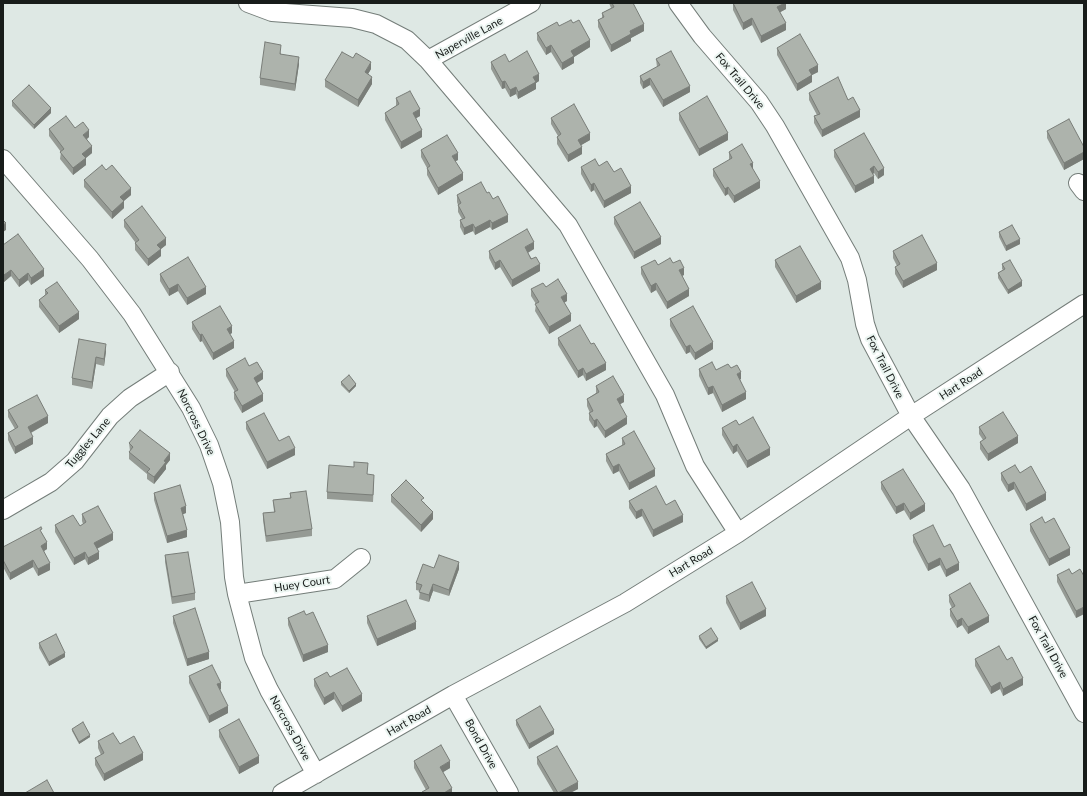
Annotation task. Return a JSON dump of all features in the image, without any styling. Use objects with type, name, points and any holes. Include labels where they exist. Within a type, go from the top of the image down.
[{"type":"street","points":[[248,3],[272,12],[328,16],[376,24],[407,40],[428,60],[568,225],[665,395],[696,466],[738,533]]},
{"type":"street","name":"Naperville Lane","points":[[428,60],[531,3]]},
{"type":"street","name":"Fox Trail Drive","points":[[678,3],[702,36],[759,102],[846,251],[857,280],[865,324],[870,339],[911,416],[961,489],[1084,713]]},
{"type":"street","name":"Norcross Drive","points":[[3,159],[95,265],[132,314],[192,408],[209,444],[222,483],[230,522],[234,577],[237,594],[254,658],[269,690],[316,774]]},
{"type":"street","name":"Hart Road","points":[[282,793],[453,695],[625,603],[738,533],[911,416],[1084,304]]},
{"type":"street","name":"Tuggles Lane","points":[[3,510],[52,482],[75,461],[110,416],[130,398],[170,372]]},
{"type":"street","name":"Huey Court","points":[[237,594],[335,579],[361,558]]},
{"type":"street","name":"Bond Drive","points":[[453,695],[509,793]]},
{"type":"building","points":[[612,3],[633,3],[644,24],[630,31],[631,34],[611,45],[598,20],[604,17],[602,13],[614,7]]},
{"type":"building","points":[[733,3],[785,3],[777,7],[786,23],[761,36],[752,18],[743,23]]},
{"type":"building","points":[[571,20],[573,23],[579,20],[590,40],[571,51],[574,56],[562,63],[551,45],[546,48],[537,33],[557,22],[559,26]]},
{"type":"building","points":[[800,34],[818,65],[809,70],[812,75],[797,84],[777,48]]},
{"type":"building","points":[[265,42],[281,45],[280,54],[299,57],[295,84],[260,78]]},
{"type":"building","points":[[527,51],[539,74],[533,77],[536,82],[518,92],[516,87],[510,90],[505,81],[502,82],[491,62],[505,54],[509,62]]},
{"type":"building","points":[[671,51],[690,86],[663,100],[650,78],[643,82],[640,76],[660,65],[656,59]]},
{"type":"building","points":[[342,52],[353,58],[356,53],[371,62],[365,72],[372,77],[358,100],[325,80]]},
{"type":"building","points":[[838,77],[848,100],[853,97],[860,110],[822,130],[814,116],[820,114],[809,93]]},
{"type":"building","points":[[29,85],[51,108],[34,125],[12,101]]},
{"type":"building","points":[[410,91],[420,109],[413,113],[422,130],[401,142],[385,113],[399,104],[396,98]]},
{"type":"building","points":[[707,96],[728,133],[699,149],[679,113]]},
{"type":"building","points":[[574,104],[590,133],[578,140],[582,147],[568,155],[557,137],[561,134],[551,118]]},
{"type":"building","points":[[66,116],[75,128],[83,122],[89,130],[83,135],[92,146],[82,154],[86,158],[73,168],[60,152],[64,149],[49,129]]},
{"type":"building","points":[[1069,119],[1084,147],[1084,152],[1064,163],[1047,131]]},
{"type":"building","points":[[864,133],[884,168],[878,172],[874,166],[870,169],[874,176],[855,186],[834,150]]},
{"type":"building","points":[[447,135],[458,153],[452,156],[463,173],[438,188],[427,168],[430,166],[421,150]]},
{"type":"building","points":[[742,144],[753,163],[750,164],[760,181],[734,196],[728,187],[725,189],[713,169],[732,158],[729,152]]},
{"type":"building","points":[[595,159],[599,166],[607,161],[614,172],[621,168],[631,186],[604,201],[594,183],[591,185],[581,167]]},
{"type":"building","points":[[102,165],[106,170],[112,165],[131,188],[120,197],[124,201],[112,212],[84,180]]},
{"type":"building","points":[[481,182],[487,193],[489,192],[493,199],[498,196],[508,215],[492,223],[490,220],[475,228],[473,224],[464,228],[460,220],[465,218],[458,205],[461,203],[457,195]]},
{"type":"building","points":[[640,202],[661,237],[634,252],[614,217]]},
{"type":"building","points":[[142,206],[166,238],[157,245],[161,249],[148,259],[135,243],[139,240],[124,220]]},
{"type":"building","points":[[1012,225],[1020,239],[1006,246],[999,232]]},
{"type":"building","points":[[527,229],[534,242],[525,247],[531,259],[536,257],[540,264],[512,280],[500,260],[495,263],[489,251]]},
{"type":"building","points":[[18,234],[44,269],[31,278],[28,273],[19,280],[11,270],[4,275],[3,273],[3,245]]},
{"type":"building","points":[[922,235],[937,263],[903,281],[895,267],[900,264],[893,251]]},
{"type":"building","points":[[800,246],[821,282],[796,296],[775,260]]},
{"type":"building","points":[[188,257],[206,287],[187,298],[178,284],[169,289],[160,274]]},
{"type":"building","points":[[670,258],[673,263],[680,260],[684,268],[679,270],[689,289],[667,302],[656,283],[651,286],[641,267],[655,260],[658,265]]},
{"type":"building","points":[[1010,260],[1022,281],[1008,290],[998,273],[1005,269],[1002,264]]},
{"type":"building","points":[[558,279],[567,294],[561,297],[571,314],[549,327],[535,304],[539,302],[531,289],[543,283],[546,287]]},
{"type":"building","points":[[57,282],[79,312],[59,326],[39,300],[48,293],[45,290]]},
{"type":"building","points":[[220,306],[232,326],[227,329],[234,341],[213,353],[202,334],[200,335],[192,322]]},
{"type":"building","points":[[693,306],[713,342],[695,353],[690,345],[686,347],[670,319]]},
{"type":"building","points":[[580,325],[591,344],[594,343],[606,363],[586,374],[583,368],[578,371],[558,338]]},
{"type":"building","points":[[79,339],[106,344],[104,359],[96,357],[92,382],[72,378]]},
{"type":"building","points":[[245,358],[249,366],[257,362],[263,372],[254,378],[263,394],[242,406],[234,392],[238,390],[226,369]]},
{"type":"building","points":[[712,362],[716,370],[728,364],[731,368],[737,365],[741,372],[737,374],[746,392],[722,405],[713,386],[708,388],[699,369]]},
{"type":"building","points":[[349,375],[356,384],[349,391],[341,382]]},
{"type":"building","points":[[613,376],[624,395],[617,399],[627,417],[605,431],[597,419],[594,421],[589,413],[593,411],[587,399],[599,392],[596,386]]},
{"type":"building","points":[[37,395],[48,416],[28,427],[33,437],[15,447],[8,433],[18,427],[8,410]]},
{"type":"building","points":[[1003,412],[1018,436],[988,454],[980,442],[986,438],[979,427]]},
{"type":"building","points":[[264,413],[279,441],[289,436],[295,448],[267,462],[246,422]]},
{"type":"building","points":[[753,417],[770,448],[747,461],[737,444],[733,447],[722,428],[736,420],[739,425]]},
{"type":"building","points":[[140,430],[170,453],[164,461],[166,462],[154,477],[147,472],[150,469],[129,452],[133,447],[129,443]]},
{"type":"building","points":[[634,431],[655,469],[629,483],[619,464],[613,467],[606,454],[625,444],[622,438]]},
{"type":"building","points":[[354,462],[368,463],[367,474],[374,475],[373,495],[327,492],[329,465],[354,467]]},
{"type":"building","points":[[1015,465],[1020,473],[1031,466],[1046,493],[1026,504],[1014,482],[1008,485],[1001,473]]},
{"type":"building","points":[[903,469],[925,504],[910,513],[904,503],[896,507],[881,482]]},
{"type":"building","points":[[406,480],[424,498],[421,500],[433,512],[421,525],[391,495]]},
{"type":"building","points":[[180,485],[186,506],[181,508],[187,530],[167,536],[154,493]]},
{"type":"building","points":[[656,486],[666,505],[675,500],[683,515],[653,530],[642,509],[636,512],[629,501]]},
{"type":"building","points":[[306,491],[312,529],[266,536],[263,513],[275,512],[273,500],[291,498],[290,493]]},
{"type":"building","points":[[98,506],[113,533],[94,543],[99,552],[88,558],[85,552],[74,558],[55,525],[73,515],[80,526],[86,522],[82,514]]},
{"type":"building","points":[[1042,517],[1045,523],[1054,518],[1070,548],[1049,559],[1030,524]]},
{"type":"building","points":[[933,525],[944,547],[950,544],[959,563],[946,570],[940,558],[928,564],[913,535]]},
{"type":"building","points":[[41,527],[42,529],[40,530],[47,542],[41,546],[50,563],[38,569],[33,560],[10,573],[3,560],[3,547]]},
{"type":"building","points":[[188,552],[195,593],[172,597],[165,555]]},
{"type":"building","points":[[439,555],[459,562],[449,590],[433,584],[429,595],[419,592],[422,585],[416,583],[423,564],[434,568]]},
{"type":"building","points":[[1069,569],[1072,574],[1080,569],[1084,576],[1084,607],[1076,611],[1057,575]]},
{"type":"building","points":[[752,582],[766,609],[740,623],[726,596]]},
{"type":"building","points":[[970,583],[989,616],[968,627],[962,618],[957,621],[950,609],[955,606],[949,595]]},
{"type":"building","points":[[406,600],[416,622],[377,639],[367,616]]},
{"type":"building","points":[[195,608],[209,652],[187,659],[173,616]]},
{"type":"building","points":[[304,611],[306,615],[313,612],[328,645],[303,655],[288,618]]},
{"type":"building","points":[[711,628],[718,639],[706,647],[699,636]]},
{"type":"building","points":[[56,634],[65,653],[49,662],[39,643]]},
{"type":"building","points":[[999,646],[1007,660],[1012,657],[1023,678],[1003,689],[1000,682],[991,687],[975,659]]},
{"type":"building","points":[[212,665],[221,683],[217,684],[228,706],[209,716],[189,676]]},
{"type":"building","points":[[347,668],[362,694],[342,706],[334,692],[324,698],[314,679],[327,672],[330,677]]},
{"type":"building","points":[[540,706],[554,730],[529,744],[516,720]]},
{"type":"building","points":[[239,719],[259,756],[239,767],[219,730]]},
{"type":"building","points":[[83,722],[90,735],[79,742],[72,729]]},
{"type":"building","points":[[113,733],[120,744],[134,736],[143,753],[104,774],[95,758],[104,753],[98,741]]},
{"type":"building","points":[[441,745],[450,761],[440,767],[452,788],[444,793],[423,793],[422,792],[429,788],[414,761]]},
{"type":"building","points":[[557,746],[578,782],[558,793],[537,757]]},
{"type":"building","points":[[47,780],[54,793],[25,793]]}]
